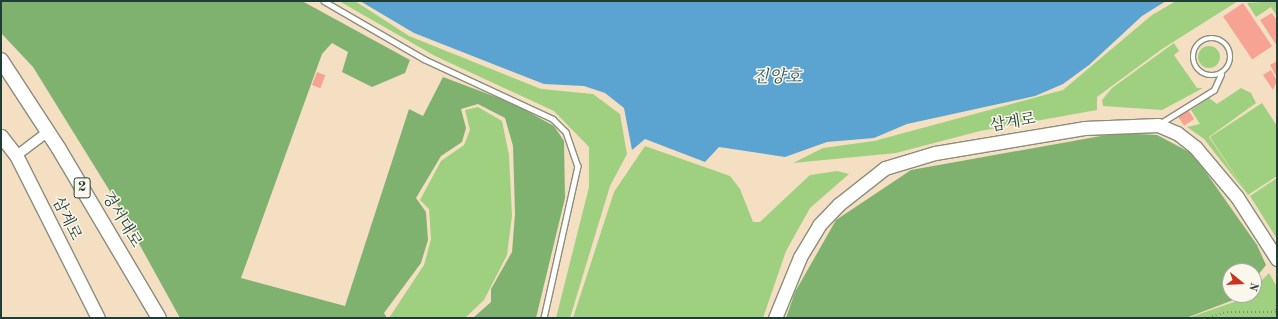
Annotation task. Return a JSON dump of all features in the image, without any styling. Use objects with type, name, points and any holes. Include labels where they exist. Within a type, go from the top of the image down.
[{"type":"main road","name":"경서대로","points":[[1,60],[48,131],[159,318]]},
{"type":"street","points":[[1158,125],[1195,147],[1237,197],[1277,259]]},
{"type":"street","name":"삼계로","points":[[775,318],[800,257],[819,225],[838,205],[885,168],[935,153],[1084,128],[1158,125]]},
{"type":"street","points":[[16,156],[48,131]]},
{"type":"street","name":"삼계로","points":[[1,136],[16,156],[98,318]]},
{"type":"lane","points":[[324,1],[424,59],[553,119],[566,132],[578,166],[544,318]]},
{"type":"lane","points":[[1158,125],[1214,90],[1221,74],[1231,60],[1229,48],[1214,38],[1203,41],[1194,55],[1196,66],[1209,76],[1221,74]]},
{"type":"path","points":[[1208,318],[1227,312],[1276,311],[1277,303]]},
{"type":"green space","points":[[1,1],[302,1],[410,60],[405,73],[372,87],[342,72],[348,52],[332,43],[322,54],[241,278],[345,306],[409,109],[423,116],[443,77],[512,103],[554,126],[564,141],[565,198],[536,318],[473,318],[491,302],[491,289],[512,252],[515,214],[513,146],[505,118],[478,104],[461,109],[466,128],[462,142],[441,156],[416,198],[426,212],[428,240],[421,263],[384,313],[387,318],[180,318],[111,193],[33,67],[1,33]]},
{"type":"green space","points":[[339,1],[355,1],[409,36],[541,89],[593,94],[620,114],[627,154],[610,186],[570,318],[556,318],[589,187],[589,147],[554,111],[435,56]]},
{"type":"green space","points":[[1176,1],[1238,1],[1162,49],[1097,97],[1097,110],[980,131],[896,153],[793,163],[823,148],[874,141],[1063,90],[1152,15]]},
{"type":"green space","points":[[1277,1],[1277,16],[1271,7],[1256,17],[1247,3]]},
{"type":"green space","points":[[1174,43],[1179,51],[1174,55],[1197,88],[1203,88],[1162,110],[1103,106],[1102,100],[1112,88]]},
{"type":"green space","points":[[1209,46],[1213,47],[1219,53],[1219,61],[1213,67],[1209,68],[1205,67],[1199,61],[1198,57],[1199,53],[1205,47]]},
{"type":"green space","points":[[1241,88],[1251,93],[1256,103],[1209,137],[1248,195],[1204,139],[1187,127],[1200,124],[1191,110],[1209,98],[1217,104]]},
{"type":"green space","points":[[1262,103],[1277,126],[1277,176],[1248,195],[1210,137]]},
{"type":"green space","points":[[478,107],[502,121],[509,155],[512,216],[507,255],[484,300],[465,318],[389,318],[424,265],[431,239],[429,209],[420,200],[441,161],[464,145],[470,130],[465,110]]},
{"type":"green space","points":[[1118,133],[1157,135],[1193,154],[1257,245],[1266,265],[1262,270],[1262,263],[1222,263],[1222,303],[1225,303],[1186,318],[786,318],[795,292],[836,220],[911,170]]},
{"type":"green space","points":[[645,146],[730,176],[740,189],[753,222],[760,222],[810,175],[837,171],[849,174],[810,208],[786,251],[763,318],[573,318],[614,192]]},
{"type":"green space","points":[[1277,178],[1277,239],[1250,196]]},
{"type":"green space","points":[[1269,273],[1277,287],[1277,318],[1188,318],[1231,303],[1262,303],[1262,280]]},
{"type":"water","name":"진양호","points":[[360,1],[1166,1],[1142,16],[1089,65],[1063,84],[1035,96],[907,124],[874,138],[827,142],[785,157],[719,147],[705,162],[645,139],[632,150],[624,108],[605,93],[584,86],[544,84],[414,33]]},
{"type":"building","points":[[1243,3],[1272,46],[1252,60],[1223,16]]},
{"type":"building","points":[[1272,13],[1277,21],[1277,46],[1260,20]]},
{"type":"building","points":[[1277,61],[1277,76],[1276,76],[1270,65]]},
{"type":"building","points":[[1271,70],[1277,81],[1273,90],[1263,75]]},
{"type":"building","points":[[317,72],[325,75],[320,88],[312,85]]},
{"type":"building","points":[[1188,110],[1194,119],[1184,126],[1178,117]]}]
